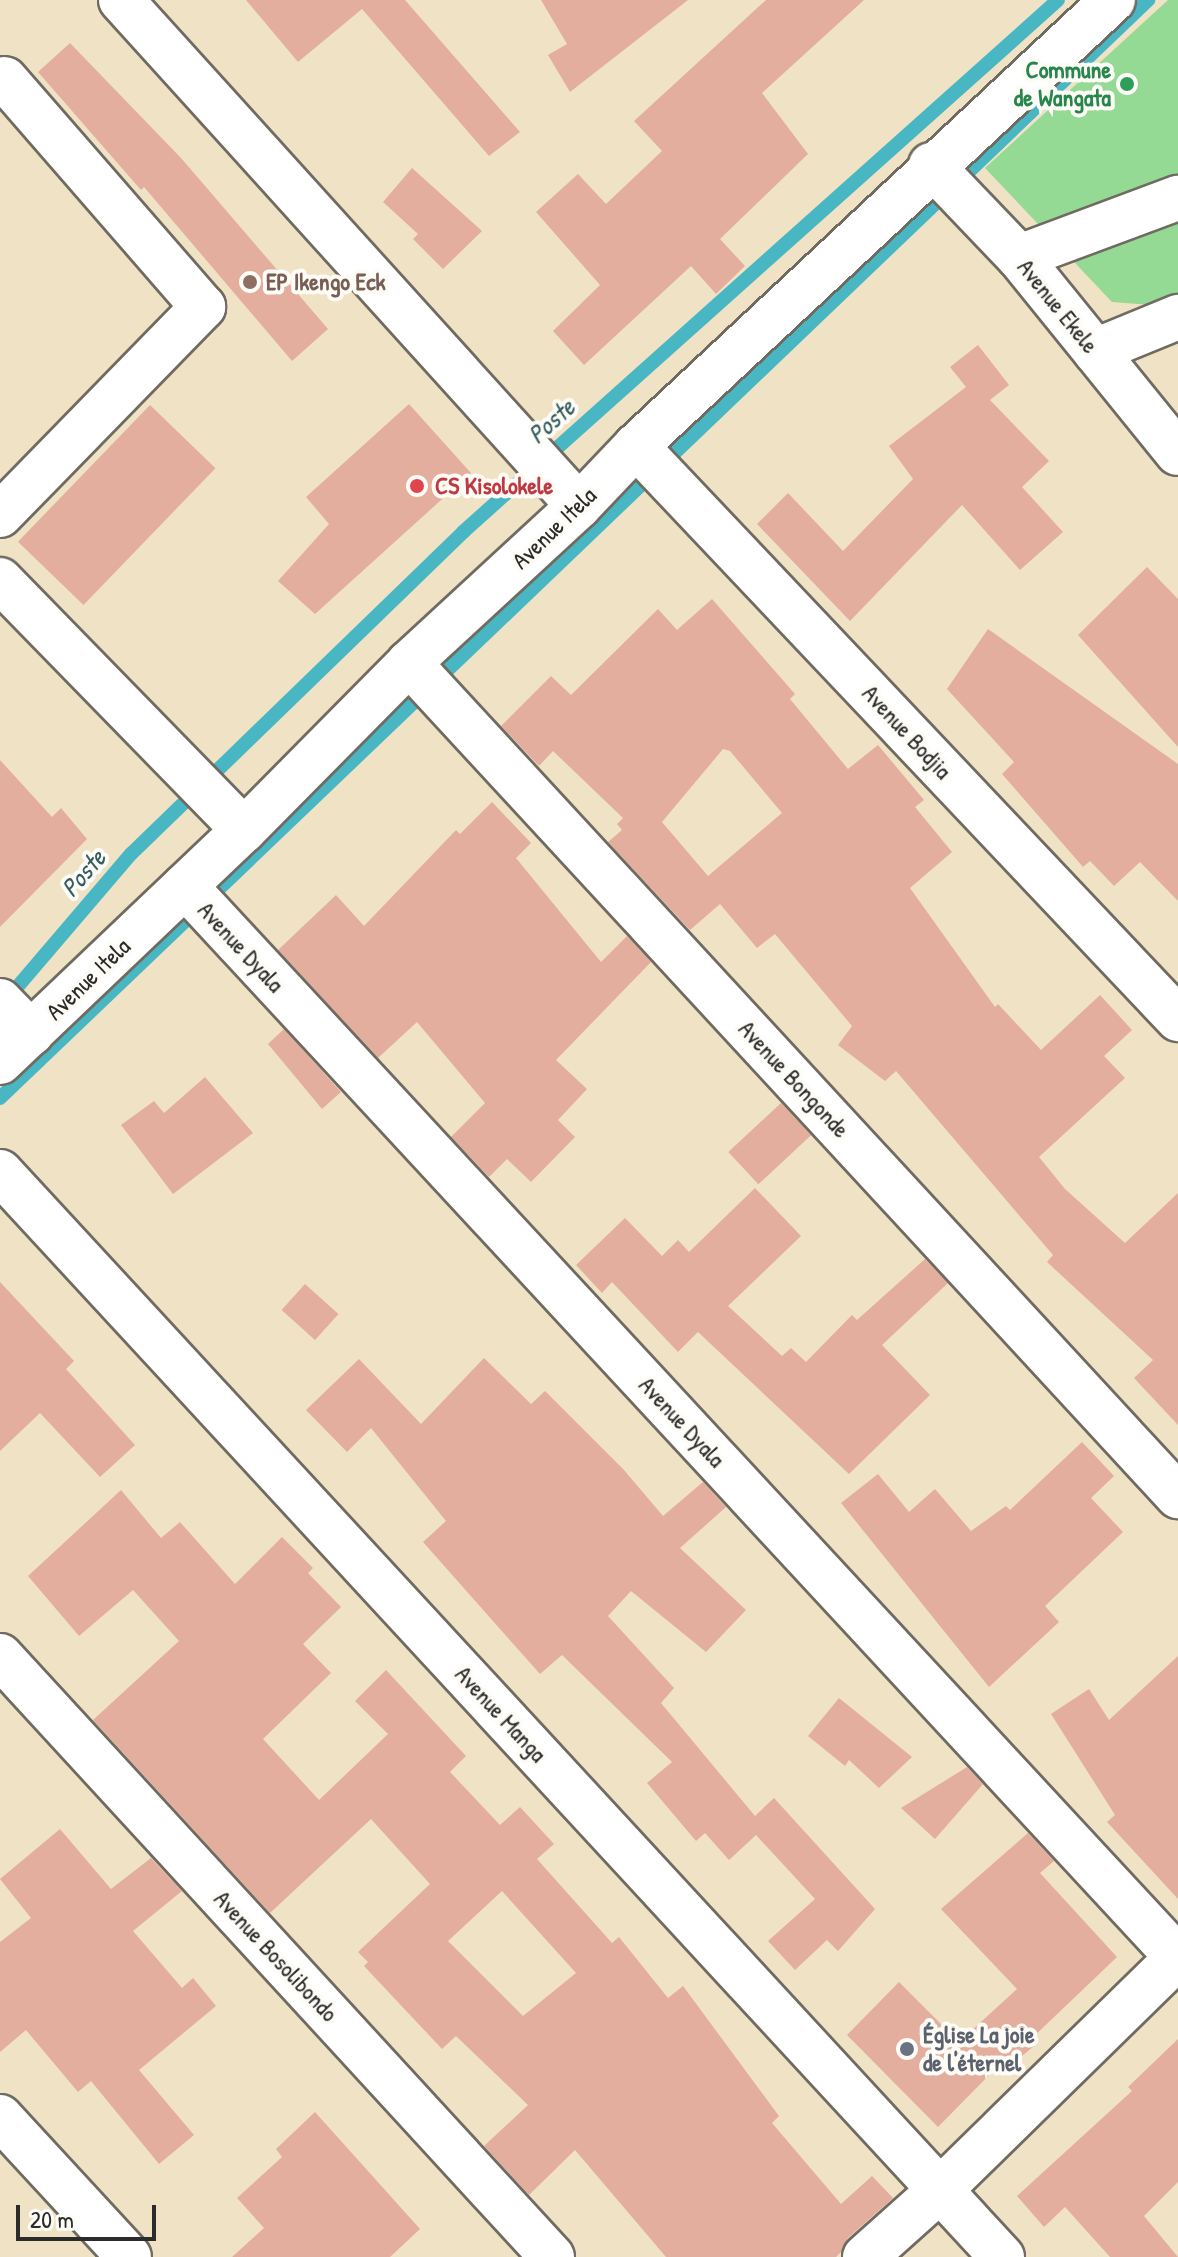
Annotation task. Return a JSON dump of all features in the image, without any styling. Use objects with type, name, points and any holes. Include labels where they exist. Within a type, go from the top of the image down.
[{"type":"street","points":[[121,0],[579,506]]},
{"type":"street","name":"Avenue Itela","points":[[0,1062],[244,830],[409,663],[579,506],[636,446],[931,165],[1113,0]]},
{"type":"street","points":[[0,515],[203,307],[5,79]]},
{"type":"street","name":"Avenue Ekele","points":[[931,165],[1019,257],[1178,453]]},
{"type":"street","points":[[1019,257],[1178,198]]},
{"type":"street","points":[[1095,351],[1178,317]]},
{"type":"street","name":"Avenue Bodjia","points":[[636,446],[1178,1019]]},
{"type":"street","points":[[0,580],[244,830]]},
{"type":"street","name":"Avenue Bongonde","points":[[409,663],[1178,1496]]},
{"type":"street","name":"Avenue Dyala","points":[[185,886],[1178,1957]]},
{"type":"street","points":[[0,1001],[31,1033]]},
{"type":"street","name":"Avenue Manga","points":[[0,1172],[1002,2257]]},
{"type":"street","name":"Avenue Bosolibondo","points":[[0,1656],[552,2257]]},
{"type":"street","points":[[865,2257],[940,2190],[1178,1957]]},
{"type":"street","points":[[0,2117],[129,2257]]},
{"type":"green space","name":"Commune de Wangata","points":[[1168,0],[1178,0],[1178,307],[1112,302],[985,168]]},
{"type":"building","points":[[246,0],[405,0],[520,132],[489,156],[362,9],[298,62]]},
{"type":"building","points":[[541,0],[688,0],[570,92],[548,55],[567,44]]},
{"type":"building","points":[[766,0],[864,0],[762,93],[808,154],[720,239],[745,266],[716,294],[691,266],[584,365],[553,331],[600,285],[536,212],[578,174],[606,204],[662,151],[634,121]]},
{"type":"building","points":[[70,43],[181,158],[328,329],[292,361],[144,187],[141,190],[38,72]]},
{"type":"building","points":[[412,168],[482,231],[443,269],[413,239],[418,234],[383,202]]},
{"type":"building","points":[[978,345],[1009,385],[990,400],[1049,461],[1022,487],[1063,532],[1020,570],[962,505],[850,621],[757,524],[788,493],[843,551],[913,479],[889,446],[966,387],[950,367]]},
{"type":"building","points":[[409,404],[471,473],[315,614],[278,581],[329,524],[306,497]]},
{"type":"building","points":[[150,405],[215,468],[83,605],[18,542]]},
{"type":"building","points":[[1147,567],[1178,599],[1178,747],[1078,635]]},
{"type":"building","points":[[712,599],[795,694],[790,699],[848,769],[878,745],[924,800],[915,807],[952,852],[910,888],[995,1007],[998,1004],[1041,1050],[1100,995],[1132,1030],[1104,1056],[1125,1078],[1039,1157],[1065,1189],[1125,1243],[1178,1193],[1178,1425],[1134,1378],[1153,1360],[1047,1262],[1053,1255],[896,1071],[885,1081],[838,1045],[852,1026],[775,934],[757,948],[720,904],[690,930],[608,842],[622,830],[617,824],[623,818],[553,751],[539,766],[501,726],[551,676],[571,695],[658,609],[677,630]],"holes":[[[723,749],[730,751],[782,813],[708,876],[662,822]]]},
{"type":"building","points":[[988,629],[1178,764],[1178,901],[1140,862],[1114,886],[1090,861],[1083,867],[1002,774],[1014,762],[947,689]]},
{"type":"building","points":[[0,760],[52,817],[61,808],[87,839],[0,927]]},
{"type":"building","points":[[492,802],[531,843],[516,858],[601,962],[627,936],[651,962],[556,1060],[587,1089],[558,1120],[575,1137],[531,1182],[507,1159],[489,1177],[451,1137],[485,1103],[417,1022],[378,1058],[278,950],[336,895],[364,926],[456,830],[460,834]]},
{"type":"building","points":[[284,1029],[341,1092],[322,1109],[268,1044]]},
{"type":"building","points":[[205,1077],[253,1133],[173,1194],[121,1125],[154,1101],[164,1113]]},
{"type":"building","points":[[781,1103],[811,1135],[758,1184],[728,1152]]},
{"type":"building","points":[[755,1188],[801,1236],[728,1306],[782,1356],[791,1348],[806,1362],[852,1315],[857,1320],[925,1259],[948,1283],[882,1345],[930,1395],[849,1474],[698,1332],[678,1352],[612,1282],[602,1293],[576,1265],[625,1218],[662,1256],[678,1240],[689,1252]]},
{"type":"building","points":[[0,1282],[74,1361],[66,1369],[135,1445],[100,1477],[40,1413],[0,1451]]},
{"type":"building","points":[[305,1284],[338,1314],[315,1340],[282,1310]]},
{"type":"building","points":[[484,1358],[531,1404],[545,1391],[624,1470],[663,1516],[703,1482],[726,1507],[680,1548],[746,1610],[706,1652],[631,1591],[608,1616],[674,1688],[661,1703],[755,1816],[774,1798],[875,1909],[838,1951],[827,1940],[795,1970],[768,1941],[815,1899],[756,1835],[729,1860],[705,1833],[696,1841],[647,1783],[672,1762],[562,1655],[540,1674],[423,1542],[446,1521],[371,1428],[347,1452],[306,1410],[359,1359],[421,1424]]},
{"type":"building","points":[[1082,1442],[1114,1476],[1091,1498],[1123,1532],[1045,1606],[1059,1622],[989,1687],[841,1503],[878,1474],[909,1512],[935,1489],[971,1531],[1006,1506],[1010,1510]]},
{"type":"building","points":[[121,1490],[161,1538],[180,1522],[235,1584],[282,1537],[313,1568],[308,1573],[341,1607],[303,1644],[331,1673],[263,1739],[319,1800],[388,1734],[355,1701],[386,1670],[466,1756],[450,1772],[500,1825],[520,1807],[554,1844],[537,1859],[612,1943],[619,1937],[668,1998],[683,1986],[779,2116],[772,2123],[841,2204],[872,2176],[893,2198],[848,2238],[836,2257],[666,2257],[575,2150],[529,2195],[484,2146],[528,2105],[456,2036],[442,2049],[364,1966],[368,1962],[358,1952],[430,1884],[371,1819],[270,1913],[93,1720],[179,1641],[133,1590],[79,1636],[28,1576]],"holes":[[[502,1891],[576,1973],[523,2016],[448,1941]]]},
{"type":"building","points":[[1178,1656],[1178,1899],[1107,1822],[1115,1815],[1051,1714],[1089,1689],[1109,1720]]},
{"type":"building","points":[[839,1698],[912,1757],[879,1788],[849,1760],[845,1766],[808,1736]]},
{"type":"building","points":[[967,1767],[983,1784],[935,1839],[901,1808]]},
{"type":"building","points":[[60,1829],[111,1889],[151,1858],[182,1891],[133,1931],[182,1988],[193,1978],[216,2006],[139,2070],[194,2135],[159,2164],[91,2081],[78,2092],[26,2030],[0,2052],[0,1942],[31,1918],[0,1879]]},
{"type":"building","points":[[1028,1833],[1054,1861],[1040,1873],[1117,1957],[1030,2040],[1034,2046],[1005,2070],[1000,2064],[938,2127],[847,2035],[899,1982],[959,2042],[1017,1989],[941,1909]]},
{"type":"building","points":[[1178,2039],[1178,2182],[1144,2216],[1178,2257],[1110,2257],[1065,2207],[1044,2227],[1017,2196],[1132,2091],[1128,2087]]},
{"type":"building","points":[[315,2112],[420,2229],[390,2257],[232,2257],[264,2228],[237,2198],[282,2157],[276,2149]]},
{"type":"waterway","name":"Poste","points":[[7,999],[131,854],[463,532],[1058,0]]},
{"type":"waterway","points":[[0,1098],[1148,0]]},
{"type":"place","name":"Commune de Wangata","points":[[1127,84]]},
{"type":"place","name":"EP Ikengo Eck","points":[[250,282]]},
{"type":"place","name":"CS Kisolokele","points":[[417,486]]},
{"type":"place","name":"Église La joie de l'éternel","points":[[907,2049]]}]
